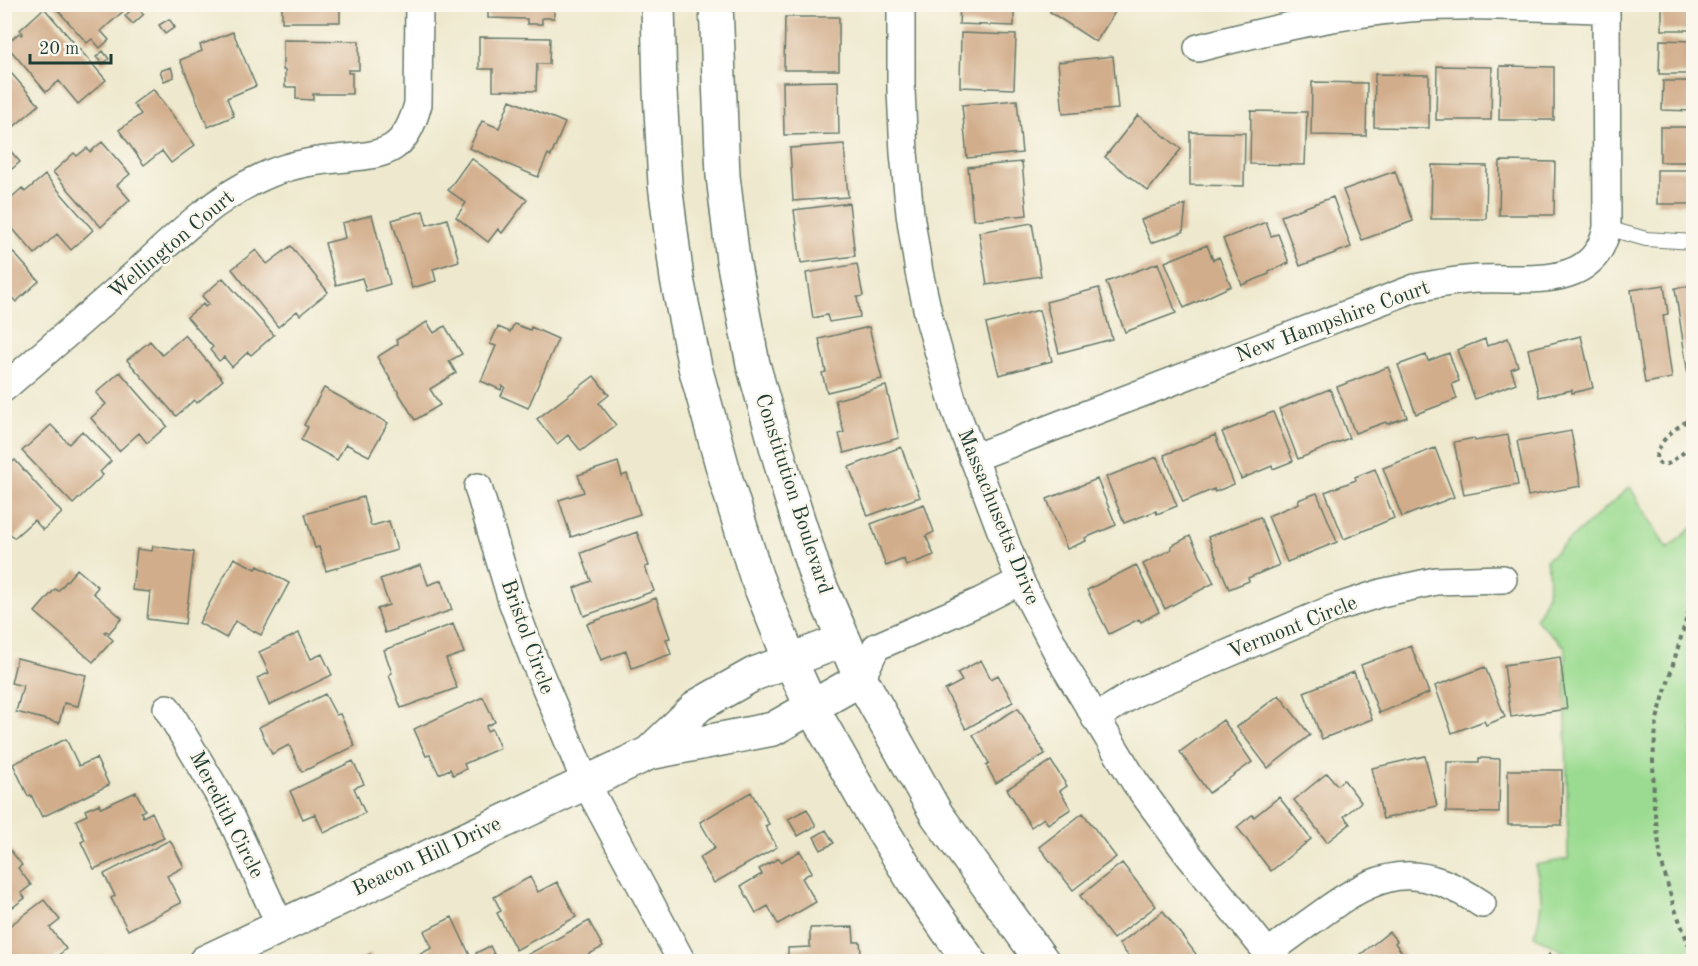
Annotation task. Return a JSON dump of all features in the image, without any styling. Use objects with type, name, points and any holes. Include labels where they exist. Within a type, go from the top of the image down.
[{"type":"main road","points":[[658,4],[664,184],[676,279],[695,367],[756,576],[812,708],[917,887],[970,962]]},
{"type":"main road","name":"Constitution Boulevard","points":[[716,4],[723,176],[733,260],[753,364],[786,482],[816,576],[861,679],[937,816],[1043,962]]},
{"type":"main road","name":"Beacon Hill Drive","points":[[648,753],[699,705],[754,674],[844,640]]},
{"type":"main road","name":"Beacon Hill Drive","points":[[205,962],[648,753],[772,729],[861,679]]},
{"type":"street","name":"Wellington Court","points":[[4,388],[200,216],[241,187],[285,168],[308,162],[375,156],[397,145],[414,119],[418,104],[419,4]]},
{"type":"street","name":"Massachusetts Drive","points":[[901,4],[904,153],[916,249],[930,322],[954,406],[1020,580],[1095,718],[1148,800],[1188,854],[1272,957]]},
{"type":"street","points":[[1198,48],[1279,27],[1326,18],[1410,8],[1606,7]]},
{"type":"street","name":"New Hampshire Court","points":[[973,458],[1415,288],[1478,279],[1548,279],[1574,272],[1593,257],[1605,238],[1607,228],[1606,7]]},
{"type":"street","name":"Bristol Circle","points":[[478,487],[512,601],[534,660],[586,783],[682,962]]},
{"type":"street","name":"Vermont Circle","points":[[1095,718],[1135,693],[1344,605],[1381,593],[1436,581],[1503,579]]},
{"type":"street","points":[[844,640],[876,647],[981,601],[1020,580]]},
{"type":"street","points":[[861,679],[876,647]]},
{"type":"street","name":"Meredith Circle","points":[[167,708],[225,805],[280,925]]},
{"type":"street","points":[[1272,957],[1345,897],[1383,878],[1409,876],[1433,879],[1464,892],[1482,904]]},
{"type":"lane","points":[[1607,228],[1646,239],[1694,242]]},
{"type":"path","points":[[1694,416],[1663,441],[1655,456],[1656,460],[1660,464],[1668,464],[1694,445]]},
{"type":"path","points":[[1694,592],[1657,719],[1653,759],[1654,806],[1661,860],[1673,904],[1694,958]]},
{"type":"green space","points":[[1630,487],[1667,549],[1693,527],[1693,961],[1581,961],[1534,936],[1541,901],[1535,865],[1568,859],[1565,647],[1535,619],[1548,591],[1549,576],[1546,560]]},
{"type":"building","points":[[56,4],[124,4],[127,8],[101,31],[109,40],[100,48],[92,39],[87,43],[54,6]]},
{"type":"building","points":[[282,4],[340,4],[340,22],[282,22]]},
{"type":"building","points":[[488,4],[554,4],[554,18],[542,18],[542,24],[527,24],[527,19],[488,18]]},
{"type":"building","points":[[782,4],[837,4],[837,9],[782,8]]},
{"type":"building","points":[[960,4],[1014,4],[1014,26],[959,24]]},
{"type":"building","points":[[1055,4],[1120,4],[1096,42],[1050,12]]},
{"type":"building","points":[[1662,4],[1694,4],[1694,30],[1662,30]]},
{"type":"building","points":[[135,6],[144,14],[133,24],[125,16]]},
{"type":"building","points":[[44,8],[106,80],[78,104],[59,81],[46,92],[8,47],[11,44],[9,42],[19,33],[21,35],[23,33],[20,30]]},
{"type":"building","points":[[785,17],[839,17],[839,70],[784,70]]},
{"type":"building","points":[[169,19],[175,27],[165,34],[159,25]]},
{"type":"building","points":[[233,32],[256,86],[227,98],[234,116],[208,127],[180,60],[202,51],[200,45]]},
{"type":"building","points":[[961,33],[1016,35],[1014,89],[960,87]]},
{"type":"building","points":[[479,37],[550,38],[549,64],[537,64],[536,91],[493,90],[493,69],[479,69]]},
{"type":"building","points":[[283,40],[359,41],[359,70],[348,70],[348,73],[352,73],[352,94],[313,94],[313,100],[296,99],[296,87],[285,87]]},
{"type":"building","points":[[1660,40],[1694,41],[1694,74],[1659,74]]},
{"type":"building","points":[[103,51],[109,59],[103,64],[96,57]]},
{"type":"building","points":[[1113,56],[1118,109],[1063,114],[1058,62]]},
{"type":"building","points":[[4,65],[39,105],[4,135]]},
{"type":"building","points":[[1437,66],[1492,67],[1491,120],[1436,120]]},
{"type":"building","points":[[1500,66],[1554,67],[1554,120],[1499,120]]},
{"type":"building","points":[[171,67],[174,77],[164,81],[160,71]]},
{"type":"building","points":[[1375,74],[1429,75],[1429,128],[1374,127]]},
{"type":"building","points":[[838,81],[839,134],[784,135],[783,82]]},
{"type":"building","points":[[1663,81],[1694,81],[1694,111],[1662,110]]},
{"type":"building","points":[[1312,82],[1367,83],[1366,136],[1311,135]]},
{"type":"building","points":[[153,89],[195,145],[171,163],[162,151],[144,165],[119,130],[141,114],[133,104]]},
{"type":"building","points":[[510,100],[565,123],[551,156],[548,154],[538,177],[469,148],[482,121],[499,128]]},
{"type":"building","points":[[1017,100],[1022,153],[967,158],[962,105]]},
{"type":"building","points":[[1251,111],[1307,112],[1305,165],[1250,164]]},
{"type":"building","points":[[1138,115],[1181,149],[1148,191],[1105,157]]},
{"type":"building","points":[[1660,127],[1694,127],[1694,162],[1660,162]]},
{"type":"building","points":[[1190,132],[1245,133],[1244,186],[1190,185]]},
{"type":"building","points":[[102,142],[130,174],[117,185],[130,200],[101,227],[53,172],[74,153],[77,156],[87,148],[90,152]]},
{"type":"building","points":[[844,144],[848,197],[793,201],[790,148]]},
{"type":"building","points":[[7,147],[20,162],[12,169],[4,160],[4,150]]},
{"type":"building","points":[[471,158],[527,200],[502,233],[498,229],[488,242],[456,217],[466,203],[448,190]]},
{"type":"building","points":[[1500,161],[1555,162],[1554,215],[1499,215]]},
{"type":"building","points":[[1022,162],[1027,215],[973,220],[968,167]]},
{"type":"building","points":[[1432,165],[1487,166],[1486,219],[1431,219]]},
{"type":"building","points":[[1657,170],[1694,170],[1694,204],[1657,204]]},
{"type":"building","points":[[1395,171],[1413,221],[1362,240],[1343,190]]},
{"type":"building","points":[[45,175],[93,230],[71,250],[57,234],[35,254],[4,219],[4,204],[22,188],[25,192]]},
{"type":"building","points":[[1333,197],[1351,247],[1300,266],[1281,216]]},
{"type":"building","points":[[849,203],[855,256],[801,263],[794,210]]},
{"type":"building","points":[[1186,204],[1183,232],[1151,243],[1141,220]]},
{"type":"building","points":[[423,211],[427,225],[447,219],[459,261],[433,269],[436,281],[412,288],[392,220]]},
{"type":"building","points":[[372,215],[390,284],[366,291],[362,278],[336,285],[325,243],[345,238],[342,223]]},
{"type":"building","points":[[1266,222],[1271,236],[1278,234],[1289,263],[1242,285],[1223,239]]},
{"type":"building","points":[[1032,223],[1041,276],[987,285],[979,232]]},
{"type":"building","points":[[4,242],[39,281],[16,302],[6,291],[4,292]]},
{"type":"building","points":[[1207,245],[1213,260],[1219,257],[1231,286],[1184,308],[1165,262]]},
{"type":"building","points":[[291,246],[328,292],[300,315],[297,311],[278,327],[232,269],[256,250],[267,264]]},
{"type":"building","points":[[1158,263],[1176,313],[1125,332],[1106,282]]},
{"type":"building","points":[[857,264],[863,296],[857,297],[860,317],[829,322],[827,315],[813,318],[806,273]]},
{"type":"building","points":[[223,278],[274,335],[251,355],[248,352],[232,367],[224,357],[219,361],[210,350],[213,347],[187,317],[203,304],[205,307],[209,304],[202,296]]},
{"type":"building","points":[[1664,285],[1668,314],[1663,315],[1672,378],[1645,383],[1631,290]]},
{"type":"building","points":[[1694,285],[1694,381],[1689,382],[1675,288]]},
{"type":"building","points":[[1099,288],[1112,339],[1059,353],[1046,302]]},
{"type":"building","points":[[1039,310],[1052,361],[999,375],[986,324]]},
{"type":"building","points":[[427,322],[434,333],[445,326],[462,354],[449,361],[456,373],[430,389],[440,405],[415,420],[377,357],[398,344],[396,340]]},
{"type":"building","points":[[514,324],[530,330],[531,327],[558,339],[528,408],[501,396],[505,387],[502,386],[501,390],[481,381],[496,346],[490,344],[498,327],[510,332]]},
{"type":"building","points":[[869,327],[882,379],[827,392],[822,373],[826,372],[819,339]]},
{"type":"building","points":[[185,335],[223,380],[197,403],[194,400],[176,416],[127,360],[150,341],[162,355]]},
{"type":"building","points":[[1581,336],[1593,388],[1539,397],[1528,349]]},
{"type":"building","points":[[1508,338],[1518,366],[1511,369],[1516,383],[1475,399],[1457,350],[1485,339],[1487,346]]},
{"type":"building","points":[[1449,353],[1459,381],[1452,384],[1457,399],[1416,414],[1398,365],[1426,355],[1428,361]]},
{"type":"building","points":[[1388,367],[1407,417],[1355,433],[1337,387]]},
{"type":"building","points":[[120,372],[167,426],[147,443],[139,433],[119,451],[91,418],[106,404],[96,393]]},
{"type":"building","points":[[594,376],[609,395],[599,403],[616,425],[581,451],[568,435],[557,444],[537,419]]},
{"type":"building","points":[[886,386],[899,438],[844,453],[839,434],[844,432],[835,400]]},
{"type":"building","points":[[324,388],[388,423],[369,456],[346,444],[337,460],[301,440],[308,427],[304,425]]},
{"type":"building","points":[[1330,389],[1349,438],[1298,459],[1279,409]]},
{"type":"building","points":[[1273,412],[1293,461],[1273,469],[1272,466],[1241,479],[1222,432]]},
{"type":"building","points":[[51,425],[69,444],[82,431],[111,461],[100,472],[103,475],[73,504],[22,451]]},
{"type":"building","points":[[1571,431],[1581,486],[1528,496],[1517,441]]},
{"type":"building","points":[[1215,435],[1234,484],[1215,492],[1214,489],[1183,502],[1164,455]]},
{"type":"building","points":[[1508,435],[1518,485],[1464,495],[1454,442]]},
{"type":"building","points":[[901,447],[920,497],[868,516],[849,467]]},
{"type":"building","points":[[1435,448],[1454,497],[1402,517],[1383,468]]},
{"type":"building","points":[[1157,457],[1177,506],[1124,523],[1106,477]]},
{"type":"building","points":[[15,460],[62,513],[43,530],[34,520],[14,538],[4,527],[4,469]]},
{"type":"building","points":[[618,462],[622,476],[627,474],[640,514],[571,537],[559,500],[584,492],[578,475]]},
{"type":"building","points":[[1375,469],[1394,518],[1344,539],[1325,492],[1356,480],[1355,477]]},
{"type":"building","points":[[1097,479],[1116,525],[1085,538],[1086,541],[1067,549],[1047,499]]},
{"type":"building","points":[[1317,493],[1337,542],[1287,562],[1268,516]]},
{"type":"building","points":[[363,497],[371,526],[389,521],[397,550],[326,571],[319,547],[315,548],[305,514]]},
{"type":"building","points":[[924,504],[934,532],[926,536],[934,555],[906,566],[904,559],[886,566],[871,524]]},
{"type":"building","points":[[1260,517],[1279,565],[1229,589],[1208,537]]},
{"type":"building","points":[[637,532],[649,566],[645,567],[654,591],[584,616],[574,588],[591,581],[581,553]]},
{"type":"building","points":[[1190,536],[1214,583],[1165,609],[1143,564],[1172,549],[1171,546]]},
{"type":"building","points":[[153,546],[194,552],[185,624],[147,619],[150,592],[132,590],[137,549],[152,551]]},
{"type":"building","points":[[234,558],[256,569],[258,566],[289,583],[261,635],[235,621],[226,638],[199,623]]},
{"type":"building","points":[[421,565],[428,585],[442,580],[452,610],[385,633],[377,609],[389,605],[380,579]]},
{"type":"building","points":[[1136,565],[1159,612],[1141,622],[1139,619],[1109,634],[1087,590]]},
{"type":"building","points":[[77,569],[98,587],[93,593],[122,618],[109,633],[104,632],[113,640],[93,662],[35,612]]},
{"type":"building","points":[[656,598],[670,638],[666,639],[671,654],[632,668],[626,651],[601,660],[587,624]]},
{"type":"building","points":[[453,624],[464,653],[446,659],[457,688],[401,708],[389,675],[392,673],[384,650]]},
{"type":"building","points":[[299,633],[311,659],[322,654],[332,675],[269,705],[257,678],[269,673],[259,652]]},
{"type":"building","points":[[1411,646],[1429,693],[1379,713],[1361,665]]},
{"type":"building","points":[[1560,657],[1567,709],[1511,717],[1504,665]]},
{"type":"building","points":[[17,658],[86,675],[78,706],[64,703],[59,723],[16,712],[23,686],[11,683]]},
{"type":"building","points":[[981,660],[991,679],[998,675],[1013,702],[966,729],[945,690],[962,681],[957,673]]},
{"type":"building","points":[[1485,667],[1505,717],[1486,725],[1484,721],[1452,733],[1435,686]]},
{"type":"building","points":[[1354,672],[1372,719],[1322,739],[1304,692]]},
{"type":"building","points":[[325,694],[336,715],[340,714],[355,746],[302,772],[289,745],[272,754],[259,727]]},
{"type":"building","points":[[1279,695],[1310,735],[1268,768],[1237,727]]},
{"type":"building","points":[[483,697],[495,722],[486,726],[487,731],[492,729],[500,748],[464,764],[466,769],[453,775],[450,769],[439,774],[430,755],[426,756],[414,729]]},
{"type":"building","points":[[1018,708],[1045,754],[996,783],[986,765],[989,763],[973,735]]},
{"type":"building","points":[[1223,720],[1252,762],[1209,793],[1180,752]]},
{"type":"building","points":[[66,739],[79,766],[96,758],[109,785],[42,817],[31,795],[28,796],[13,764]]},
{"type":"building","points":[[1425,756],[1437,806],[1383,819],[1372,768]]},
{"type":"building","points":[[1479,758],[1500,759],[1499,813],[1446,812],[1447,762],[1479,762]]},
{"type":"building","points":[[353,761],[364,784],[354,788],[365,813],[324,833],[315,814],[303,819],[290,791]]},
{"type":"building","points":[[1051,761],[1067,786],[1060,791],[1071,809],[1048,824],[1044,818],[1031,827],[1007,789]]},
{"type":"building","points":[[1508,770],[1562,770],[1562,825],[1508,825]]},
{"type":"building","points":[[1327,773],[1337,785],[1344,780],[1361,802],[1344,816],[1350,824],[1327,842],[1294,800]]},
{"type":"building","points":[[136,792],[145,810],[141,812],[143,817],[152,812],[164,838],[94,869],[81,842],[85,840],[76,820],[87,815],[85,810],[99,804],[101,808]]},
{"type":"building","points":[[751,792],[769,824],[765,826],[777,847],[714,883],[699,858],[715,848],[700,822]]},
{"type":"building","points":[[1279,797],[1311,839],[1271,871],[1237,827]]},
{"type":"building","points":[[807,809],[816,826],[798,836],[788,819]]},
{"type":"building","points":[[1083,813],[1116,857],[1073,890],[1039,847]]},
{"type":"building","points":[[826,830],[834,843],[821,850],[814,837]]},
{"type":"building","points":[[170,840],[184,867],[167,876],[181,903],[128,930],[111,898],[115,896],[104,874]]},
{"type":"building","points":[[4,842],[22,865],[18,868],[31,885],[21,893],[25,898],[13,907],[9,902],[4,906]]},
{"type":"building","points":[[800,851],[812,872],[802,878],[816,902],[778,924],[768,906],[756,913],[741,886],[762,874],[759,869],[779,858],[781,862]]},
{"type":"building","points":[[1122,863],[1156,906],[1113,939],[1080,896]]},
{"type":"building","points":[[530,877],[538,892],[557,882],[576,917],[516,950],[497,913],[501,911],[494,897]]},
{"type":"building","points":[[44,900],[60,920],[50,928],[66,949],[50,962],[20,962],[19,959],[16,962],[4,962],[4,930]]},
{"type":"building","points":[[1163,911],[1196,954],[1186,962],[1133,962],[1119,944]]},
{"type":"building","points":[[452,917],[473,962],[405,962],[432,948],[424,931]]},
{"type":"building","points":[[589,921],[603,947],[587,955],[590,962],[528,962],[525,956]]},
{"type":"building","points":[[853,927],[854,942],[860,942],[862,962],[788,962],[788,948],[810,947],[810,928]]},
{"type":"building","points":[[1389,932],[1409,962],[1351,962]]},
{"type":"building","points":[[490,946],[498,962],[480,962],[476,953]]},
{"type":"building","points":[[370,954],[374,962],[356,962]]},
{"type":"building","points":[[1549,954],[1563,962],[1545,962]]}]
